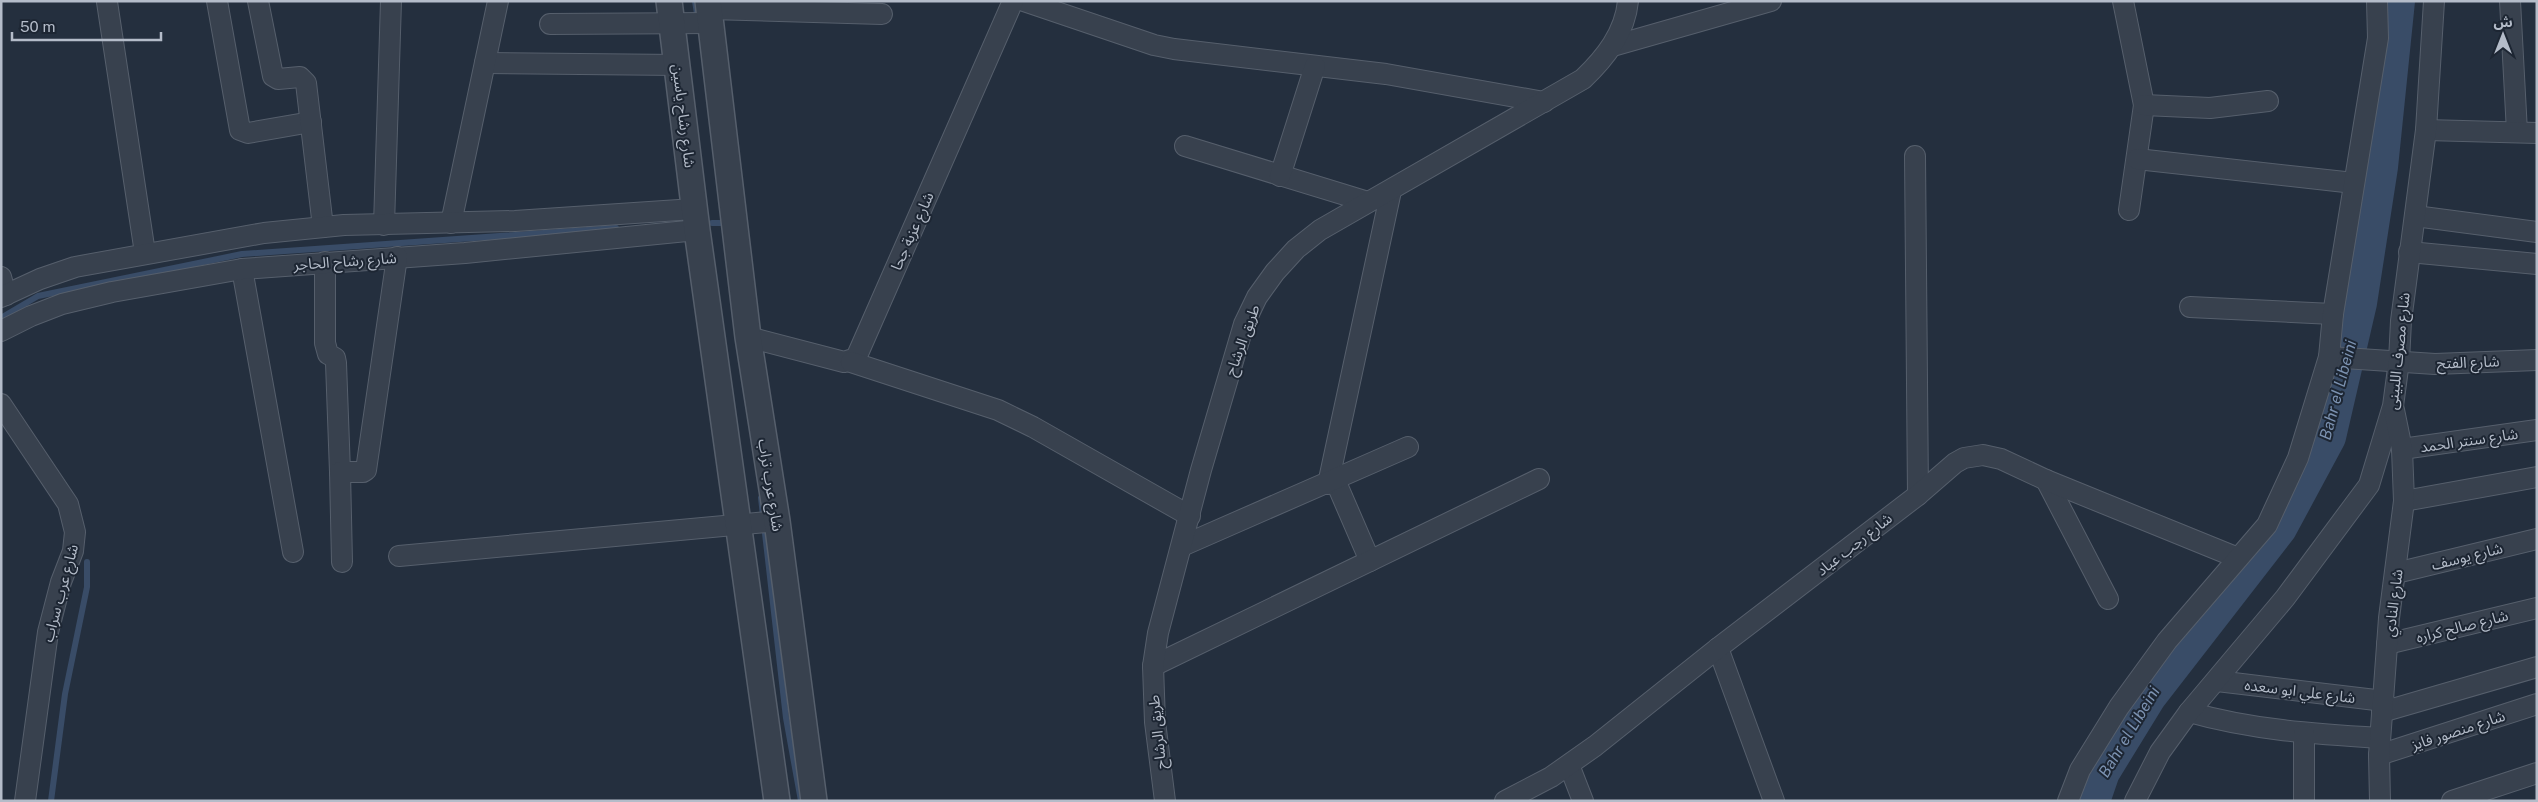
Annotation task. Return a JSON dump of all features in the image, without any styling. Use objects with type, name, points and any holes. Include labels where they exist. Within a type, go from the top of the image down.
[{"type":"street","points":[[217,1],[240,130],[248,133],[310,122]]},
{"type":"street","points":[[258,1],[273,76],[278,79],[300,77],[305,80],[323,227]]},
{"type":"street","points":[[384,225],[392,1]]},
{"type":"street","points":[[451,223],[498,1]]},
{"type":"street","name":"شارع عزبة جحا","points":[[850,362],[856,358],[1013,1]]},
{"type":"street","points":[[1024,1],[1154,45],[1408,78],[1544,102]]},
{"type":"street","name":"طريق الرشاح","points":[[1165,801],[1155,722],[1153,666],[1158,634],[1244,324],[1258,297],[1275,272],[1296,249],[1320,230],[1583,79],[1600,64],[1613,46],[1622,26],[1628,1]]},
{"type":"street","points":[[1613,46],[1771,1]]},
{"type":"street","points":[[2123,1],[2144,105],[2129,210]]},
{"type":"street","points":[[2068,801],[2080,770],[2119,707],[2167,641],[2267,525],[2294,466],[2328,357],[2333,314],[2378,38],[2377,1]]},
{"type":"street","name":"شارع مصرف اللبينى","points":[[2135,801],[2160,752],[2188,712],[2217,681],[2285,598],[2369,485],[2393,406],[2409,252],[2426,130],[2434,1]]},
{"type":"street","points":[[2426,130],[2527,132],[2510,1]]},
{"type":"street","points":[[107,2],[145,253]]},
{"type":"street","points":[[550,24],[694,15],[882,14]]},
{"type":"street","name":"شارع رشاح ياسين","points":[[694,15],[677,65],[710,173]]},
{"type":"street","name":"شارع رشاح ياسين","points":[[694,15],[710,173],[695,220]]},
{"type":"street","points":[[485,63],[677,65]]},
{"type":"street","points":[[1280,176],[1315,66]]},
{"type":"street","points":[[2144,105],[2210,108],[2268,101]]},
{"type":"street","points":[[1185,146],[1368,202]]},
{"type":"street","points":[[1915,156],[1918,495]]},
{"type":"street","points":[[2136,159],[2354,183]]},
{"type":"street","name":"شارع عرب تراب","points":[[710,173],[748,337],[814,801]]},
{"type":"street","points":[[1370,561],[1331,482],[1390,191]]},
{"type":"street","points":[[2415,216],[2537,232]]},
{"type":"street","points":[[3,290],[76,267],[145,253],[264,233],[323,227],[451,223],[695,220],[742,524],[777,801]]},
{"type":"street","name":"شارع رشاح الحاجر","points":[[1,331],[31,316],[62,304],[145,286],[242,269],[397,257],[695,220]]},
{"type":"street","points":[[2409,252],[2537,264]]},
{"type":"street","points":[[340,472],[363,472],[366,470],[397,257]]},
{"type":"street","points":[[325,262],[325,343],[328,354],[335,358],[336,363],[342,562]]},
{"type":"street","points":[[242,269],[293,552]]},
{"type":"street","points":[[2190,308],[2333,314]]},
{"type":"street","points":[[748,337],[850,362],[998,410],[1033,427],[1190,516]]},
{"type":"street","name":"شارع الفتح","points":[[2328,357],[2435,364],[2537,360]]},
{"type":"street","name":"شارع عرب سراب","points":[[1,404],[68,504],[75,532],[73,551],[61,582],[48,632],[25,801]]},
{"type":"street","name":"شارع النادي","points":[[2380,801],[2380,746],[2387,644],[2404,501],[2402,449],[2393,406]]},
{"type":"street","name":"شارع سنتر الحمد","points":[[2402,449],[2537,430]]},
{"type":"street","points":[[1182,546],[1408,447]]},
{"type":"street","name":"شارع رجب عياد","points":[[1505,801],[1569,765],[1918,495],[1955,463],[1973,456],[1982,455],[2001,459],[2046,480],[2238,558]]},
{"type":"street","points":[[2404,501],[2537,477]]},
{"type":"street","points":[[1153,666],[1539,479]]},
{"type":"street","points":[[2046,480],[2108,599]]},
{"type":"street","points":[[399,556],[773,521]]},
{"type":"street","name":"شارع يوسف","points":[[2396,573],[2537,539]]},
{"type":"street","name":"شارع صالح كراره","points":[[2387,644],[2537,608]]},
{"type":"street","points":[[1718,648],[1774,801]]},
{"type":"street","points":[[2383,707],[2537,667]]},
{"type":"street","name":"شارع علي ابو سعده","points":[[2217,681],[2383,707]]},
{"type":"street","name":"شارع منصور فايز","points":[[2380,746],[2537,704]]},
{"type":"street","points":[[2188,712],[2226,723],[2380,746]]},
{"type":"street","points":[[2304,734],[2304,801]]},
{"type":"street","points":[[1569,765],[1583,801]]},
{"type":"street","points":[[2452,801],[2537,773]]},
{"type":"waterway","points":[[695,1],[698,20]]},
{"type":"waterway","name":"Bahr el Libeini","points":[[2092,801],[2102,772],[2148,697],[2279,528],[2328,437],[2359,303],[2380,167],[2397,1]]},
{"type":"waterway","points":[[712,223],[724,223]]},
{"type":"waterway","points":[[1,318],[38,296],[242,254],[616,228]]},
{"type":"waterway","points":[[761,498],[786,718],[801,801]]},
{"type":"waterway","points":[[51,801],[65,694],[87,587],[87,562]]}]
